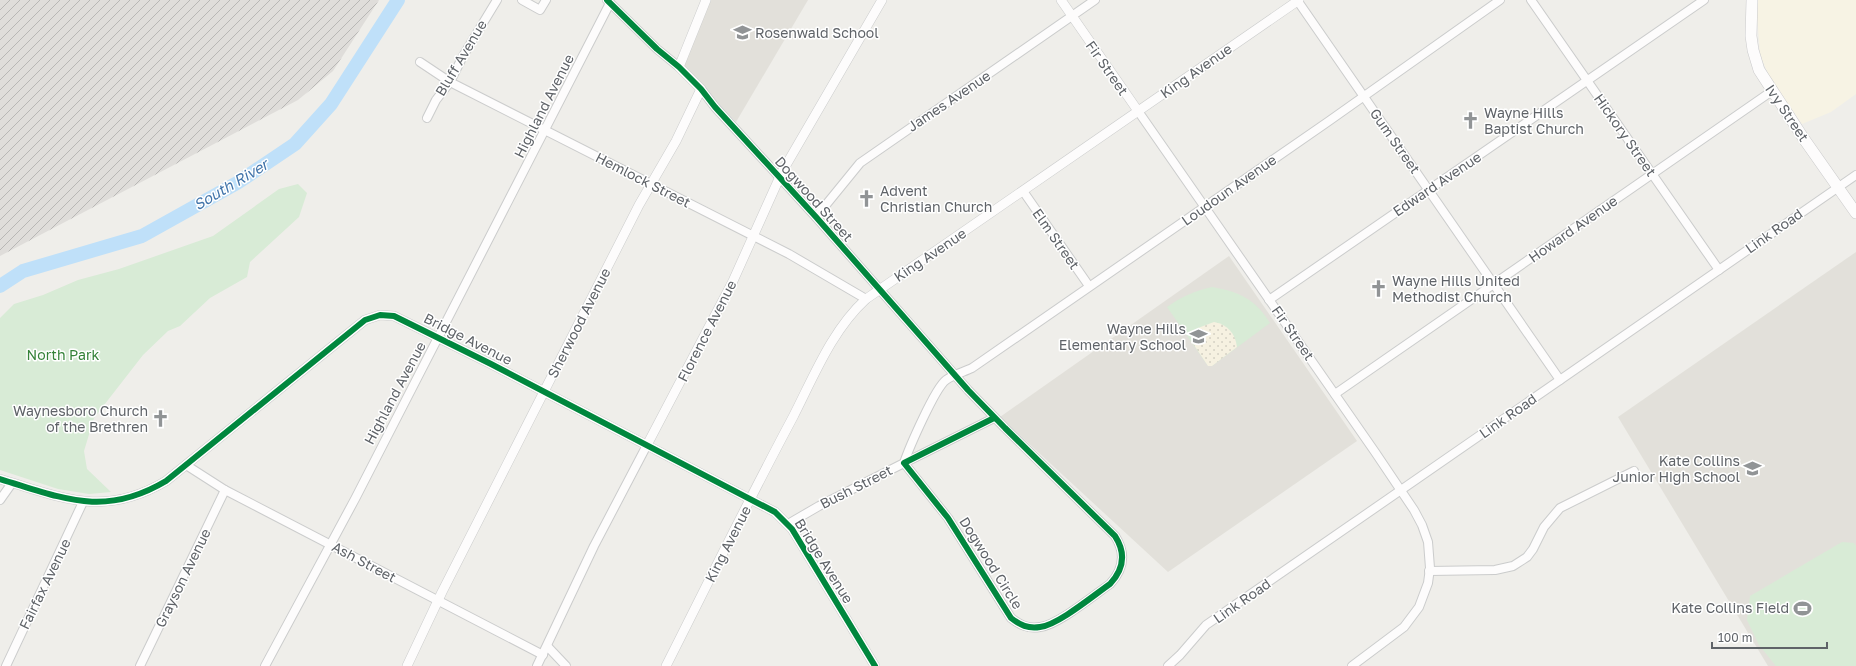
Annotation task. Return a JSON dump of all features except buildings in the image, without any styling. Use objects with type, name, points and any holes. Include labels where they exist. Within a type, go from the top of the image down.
[{"type":"main road","name":"Ivy Street","points":[[1752,0],[1750,24],[1753,50],[1759,70],[1856,213]]},
{"type":"street","name":"Bluff Avenue","points":[[427,118],[436,100],[450,82],[470,44],[497,0]]},
{"type":"street","points":[[522,0],[540,10],[546,0]]},
{"type":"street","points":[[679,67],[706,0]]},
{"type":"street","name":"Florence Avenue","points":[[538,666],[594,546],[733,281],[793,152],[882,0]]},
{"type":"street","name":"Fir Street","points":[[1061,0],[1401,490],[1414,510],[1424,531],[1429,552],[1429,571],[1425,594],[1411,619],[1393,636],[1352,666]]},
{"type":"street","name":"James Avenue","points":[[816,217],[860,163],[1095,0]]},
{"type":"street","name":"Gum Street","points":[[1298,0],[1560,380]]},
{"type":"street","name":"King Avenue","points":[[666,666],[840,327],[854,309],[878,290],[1298,0]]},
{"type":"street","name":"Loudoun Avenue","points":[[955,376],[972,368],[1500,0]]},
{"type":"street","name":"Hickory Street","points":[[1531,0],[1719,270]]},
{"type":"street","name":"Edward Avenue","points":[[1269,300],[1704,0]]},
{"type":"street","name":"Dogwood Street","points":[[609,2],[701,89],[715,107],[816,217],[878,290],[994,418]]},
{"type":"street","name":"Highland Avenue","points":[[265,666],[438,337],[609,2]]},
{"type":"street","name":"Hemlock Street","points":[[420,62],[450,82],[789,254],[866,299]]},
{"type":"street","name":"Sherwood Avenue","points":[[407,666],[438,600],[651,184],[676,141],[701,89]]},
{"type":"street","name":"Howard Avenue","points":[[1335,394],[1772,91]]},
{"type":"street","name":"Link Road","points":[[1168,666],[1180,655],[1206,625],[1856,175]]},
{"type":"street","name":"Elm Street","points":[[1023,191],[1089,286]]},
{"type":"street","name":"Bridge Avenue","points":[[0,479],[55,496],[83,502],[111,501],[140,494],[166,481],[365,320],[380,315],[394,316],[438,337],[648,445],[775,512],[788,524],[875,666]]},
{"type":"street","name":"Bush Street","points":[[904,464],[909,448],[939,389],[946,380],[955,376]]},
{"type":"street","name":"Bush Street","points":[[788,524],[819,506],[994,418]]},
{"type":"street","name":"Dogwood Circle","points":[[904,464],[948,518],[1011,618],[1024,626],[1032,628],[1048,625],[1110,584],[1120,570],[1122,563],[1122,551],[1115,536],[994,418]]},
{"type":"street","name":"Ash Street","points":[[186,465],[226,490],[543,655]]},
{"type":"street","points":[[1429,571],[1494,570],[1513,566],[1534,549],[1544,527],[1560,508],[1634,471]]},
{"type":"street","points":[[0,500],[12,483]]},
{"type":"street","name":"Grayson Avenue","points":[[140,666],[226,490]]},
{"type":"street","name":"Fairfax Avenue","points":[[6,666],[83,502]]},
{"type":"street","points":[[548,647],[566,666]]},
{"type":"shaded area","points":[[0,0],[379,0],[333,71],[298,100],[0,256]]},
{"type":"shaded area","name":"Rosenwald School","points":[[710,0],[808,0],[736,122],[683,66]]},
{"type":"shaded area","points":[[1756,0],[1856,0],[1856,94],[1831,112],[1802,124],[1769,76],[1760,55]]},
{"type":"shaded area","name":"Kate Collins Junior High School","points":[[1856,252],[1856,666],[1768,666],[1618,417]]},
{"type":"shaded area","name":"Wayne Hills Elementary School","points":[[1229,256],[1357,441],[1168,572],[1000,417]]},
{"type":"green space","name":"North Park","points":[[298,184],[307,193],[299,217],[250,262],[247,277],[210,298],[180,326],[168,331],[143,355],[94,418],[84,451],[87,469],[111,492],[89,494],[58,489],[0,470],[0,318],[14,304],[43,295],[78,280],[119,269],[213,236],[279,189]]},
{"type":"green space","points":[[1212,287],[1231,291],[1246,298],[1259,308],[1270,323],[1212,366],[1208,366],[1167,307],[1189,294]]},
{"type":"green space","name":"Kate Collins Field","points":[[1842,542],[1854,543],[1856,546],[1856,666],[1776,666],[1759,645],[1747,620],[1750,596]]},
{"type":"sand","points":[[1214,322],[1223,325],[1230,330],[1235,338],[1237,347],[1212,366],[1208,366],[1192,342],[1198,328]]},
{"type":"waterway","name":"South River","points":[[0,286],[23,271],[142,236],[237,183],[295,144],[331,104],[398,0]]},
{"type":"cycle path","points":[[607,0],[657,49],[679,67],[701,89],[715,107],[816,217],[968,390],[1115,536],[1119,542],[1122,555],[1121,567],[1115,578],[1110,584],[1086,602],[1056,621],[1040,627],[1024,626],[1011,618],[948,518],[904,463],[994,418]]},
{"type":"cycle path","points":[[0,479],[44,493],[83,501],[103,502],[123,499],[144,492],[166,481],[365,320],[380,315],[394,316],[491,364],[775,512],[792,529],[875,666]]},
{"type":"place","name":"Rosenwald School","points":[[742,33]]},
{"type":"place","name":"Wayne Hills Baptist Church","points":[[1471,121]]},
{"type":"place","name":"Advent Christian Church","points":[[867,199]]},
{"type":"place","name":"Wayne Hills United Methodist Church","points":[[1379,289]]},
{"type":"place","name":"Wayne Hills Elementary School","points":[[1199,337]]},
{"type":"place","name":"Waynesboro Church of the Brethren","points":[[161,419]]},
{"type":"place","name":"Kate Collins Junior High School","points":[[1753,469]]},
{"type":"place","name":"Kate Collins Field","points":[[1802,608]]}]
